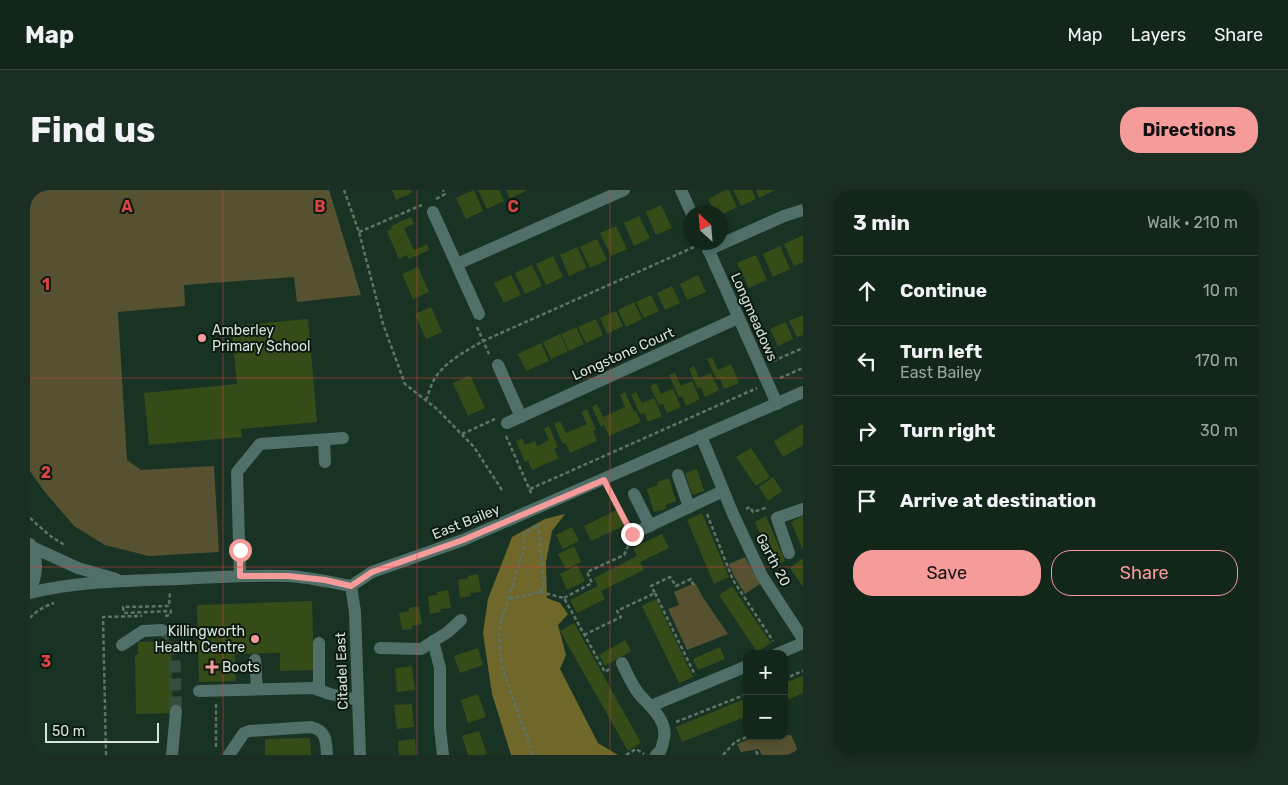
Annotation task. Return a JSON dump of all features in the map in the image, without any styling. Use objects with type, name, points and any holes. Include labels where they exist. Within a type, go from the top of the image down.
[{"type":"street","points":[[457,264],[624,190]]},
{"type":"street","points":[[681,190],[688,205]]},
{"type":"street","points":[[728,237],[803,210]]},
{"type":"street","points":[[433,212],[479,314]]},
{"type":"street","name":"Longmeadows","points":[[704,250],[738,318],[776,404]]},
{"type":"street","name":"Longstone Court","points":[[503,425],[738,318]]},
{"type":"street","points":[[498,365],[521,417]]},
{"type":"street","name":"East Bailey","points":[[351,586],[372,572],[463,540],[803,392]]},
{"type":"street","name":"Garth 20","points":[[701,436],[733,514],[762,576],[803,639]]},
{"type":"street","points":[[240,576],[237,472],[260,444],[343,438]]},
{"type":"street","points":[[324,440],[325,462]]},
{"type":"street","points":[[678,475],[689,507]]},
{"type":"street","points":[[632,534],[723,490]]},
{"type":"street","points":[[634,494],[650,526]]},
{"type":"street","points":[[789,553],[778,518],[803,509]]},
{"type":"street","points":[[31,546],[78,568],[122,580]]},
{"type":"street","points":[[30,589],[36,575],[36,558],[31,546]]},
{"type":"street","points":[[30,593],[122,580],[240,576],[288,576],[325,580],[351,586]]},
{"type":"street","name":"Citadel East","points":[[351,586],[356,612],[360,755]]},
{"type":"street","points":[[380,648],[421,649],[448,632],[461,620]]},
{"type":"street","points":[[122,645],[143,631],[162,630]]},
{"type":"street","points":[[433,641],[440,668],[440,728],[443,755]]},
{"type":"street","points":[[319,643],[319,690]]},
{"type":"street","points":[[786,650],[803,643]]},
{"type":"street","points":[[255,660],[257,689]]},
{"type":"street","points":[[622,663],[638,693],[651,706],[663,723],[665,736],[660,752],[656,755]]},
{"type":"street","points":[[651,706],[743,668]]},
{"type":"street","points":[[199,691],[313,688],[358,700]]},
{"type":"street","points":[[172,755],[176,711]]},
{"type":"street","points":[[229,755],[244,733],[249,731],[311,727],[319,730],[326,738],[327,755]]},
{"type":"path","points":[[344,190],[359,232],[383,324],[406,384],[437,409],[474,447],[502,490]]},
{"type":"path","points":[[359,232],[445,194],[443,190]]},
{"type":"path","points":[[426,400],[435,378],[444,366],[464,352],[484,341],[696,250]]},
{"type":"path","points":[[479,314],[472,317],[495,366],[498,365]]},
{"type":"path","points":[[760,367],[803,348]]},
{"type":"path","points":[[530,489],[803,368]]},
{"type":"path","points":[[462,434],[503,425],[538,508],[544,586],[540,592]]},
{"type":"path","points":[[509,599],[540,592],[564,598],[592,583],[587,572],[624,554],[632,534],[604,480]]},
{"type":"path","points":[[702,501],[733,580],[776,650]]},
{"type":"path","points":[[533,755],[502,667],[499,638],[501,622],[524,549],[524,534],[538,525]]},
{"type":"path","points":[[694,588],[691,579],[676,586],[670,577],[651,586],[700,686]]},
{"type":"path","points":[[161,616],[170,615],[170,611],[124,612],[124,607],[170,606],[170,592]]},
{"type":"path","points":[[584,635],[620,617],[617,611],[655,593]]},
{"type":"path","points":[[564,598],[605,672],[622,663]]},
{"type":"path","points":[[106,755],[103,618],[151,616]]},
{"type":"path","points":[[788,677],[803,671]]},
{"type":"path","points":[[669,725],[744,695]]},
{"type":"path","points":[[216,710],[216,755]]},
{"type":"path","points":[[723,755],[735,742],[743,738]]},
{"type":"path","points":[[626,755],[636,749],[645,755]]},
{"type":"path","points":[[756,751],[758,755]]},
{"type":"shaded area","points":[[30,190],[329,190],[361,295],[297,302],[294,277],[184,285],[185,306],[118,312],[127,460],[141,470],[214,466],[219,552],[149,556],[105,545],[74,526],[44,491],[30,471]]},
{"type":"shaded area","points":[[565,514],[552,531],[546,562],[547,598],[560,603],[568,614],[558,625],[566,655],[560,669],[598,743],[618,755],[511,755],[492,694],[483,633],[488,599],[512,537],[545,519]]},
{"type":"shaded area","points":[[745,557],[760,584],[745,594],[729,564]]},
{"type":"shaded area","points":[[695,583],[728,634],[687,650],[668,609],[679,605],[674,592]]},
{"type":"shaded area","points":[[788,735],[791,735],[800,755],[762,755],[759,749],[741,752],[737,744],[748,740],[788,740]]},
{"type":"building","points":[[392,190],[411,190],[412,193],[396,200]]},
{"type":"building","points":[[474,190],[483,211],[466,219],[456,198]]},
{"type":"building","points":[[478,190],[499,190],[504,201],[487,209]]},
{"type":"building","points":[[506,190],[527,190],[510,199]]},
{"type":"building","points":[[729,190],[737,207],[728,212],[728,205],[711,205],[708,199]]},
{"type":"building","points":[[733,190],[752,190],[756,199],[741,206]]},
{"type":"building","points":[[756,190],[775,190],[759,198]]},
{"type":"building","points":[[661,205],[672,228],[656,235],[646,212]]},
{"type":"building","points":[[639,216],[650,238],[634,246],[624,223]]},
{"type":"building","points":[[411,217],[414,224],[404,228],[414,250],[427,244],[429,250],[409,259],[407,255],[399,259],[387,231],[392,229],[391,226]]},
{"type":"building","points":[[616,226],[627,249],[611,256],[600,233]]},
{"type":"building","points":[[803,235],[803,262],[794,266],[784,244]]},
{"type":"building","points":[[597,239],[607,260],[590,268],[580,247]]},
{"type":"building","points":[[780,246],[790,269],[773,277],[763,254]]},
{"type":"building","points":[[577,247],[587,268],[569,276],[560,255]]},
{"type":"building","points":[[756,255],[767,280],[749,288],[737,263]]},
{"type":"building","points":[[553,256],[563,277],[546,285],[536,264]]},
{"type":"building","points":[[532,265],[542,286],[525,294],[515,273]]},
{"type":"building","points":[[418,267],[429,292],[413,299],[402,274]]},
{"type":"building","points":[[511,275],[521,295],[504,303],[494,283]]},
{"type":"building","points":[[698,275],[706,292],[687,300],[680,284]]},
{"type":"building","points":[[672,286],[680,303],[665,310],[657,293]]},
{"type":"building","points":[[651,295],[659,311],[644,318],[636,302]]},
{"type":"building","points":[[634,302],[642,319],[626,327],[618,310]]},
{"type":"building","points":[[431,307],[442,332],[426,339],[415,314]]},
{"type":"building","points":[[616,311],[623,326],[607,334],[600,318]]},
{"type":"building","points":[[803,315],[803,335],[797,337],[789,321]]},
{"type":"building","points":[[308,319],[317,422],[241,429],[242,437],[149,445],[144,393],[237,384],[231,326]]},
{"type":"building","points":[[596,319],[603,335],[586,343],[578,327]]},
{"type":"building","points":[[786,322],[793,339],[778,346],[770,329]]},
{"type":"building","points":[[576,327],[584,344],[569,351],[561,334]]},
{"type":"building","points":[[560,334],[568,351],[551,359],[543,342]]},
{"type":"building","points":[[541,343],[549,361],[526,371],[518,354]]},
{"type":"building","points":[[712,357],[718,370],[731,364],[739,383],[724,389],[720,379],[717,380],[707,359]]},
{"type":"building","points":[[694,366],[699,378],[711,373],[719,390],[705,397],[701,387],[698,389],[689,369]]},
{"type":"building","points":[[675,373],[681,386],[692,381],[700,399],[686,406],[682,396],[679,397],[669,375]]},
{"type":"building","points":[[470,375],[485,408],[468,416],[453,383]]},
{"type":"building","points":[[656,383],[661,394],[673,389],[681,407],[667,413],[663,404],[659,405],[650,386]]},
{"type":"building","points":[[625,392],[641,422],[609,436],[604,425],[601,427],[592,407],[597,404],[603,417],[625,407],[620,395]]},
{"type":"building","points":[[636,392],[642,403],[654,398],[662,416],[648,422],[644,413],[640,414],[631,394]]},
{"type":"building","points":[[587,409],[596,430],[593,431],[597,441],[570,453],[566,443],[563,444],[554,424],[560,421],[566,433],[587,424],[581,412]]},
{"type":"building","points":[[803,424],[803,445],[783,457],[774,441]]},
{"type":"building","points":[[549,426],[558,447],[554,449],[559,458],[532,470],[528,460],[525,462],[516,441],[522,438],[525,445],[535,441],[538,446],[549,440],[544,429]]},
{"type":"building","points":[[751,448],[770,477],[756,486],[736,457]]},
{"type":"building","points":[[697,469],[704,491],[692,495],[685,473]]},
{"type":"building","points":[[773,477],[782,491],[768,501],[759,487]]},
{"type":"building","points":[[669,478],[676,501],[665,505],[666,509],[654,512],[647,489],[658,485],[657,482]]},
{"type":"building","points":[[617,510],[624,526],[591,541],[584,526]]},
{"type":"building","points":[[702,513],[729,577],[714,584],[687,520]]},
{"type":"building","points":[[766,516],[785,561],[774,566],[755,522]]},
{"type":"building","points":[[803,516],[803,550],[791,522]]},
{"type":"building","points":[[572,527],[579,541],[563,549],[556,535]]},
{"type":"building","points":[[662,534],[669,548],[640,562],[644,570],[601,591],[605,599],[577,613],[570,600],[598,586],[594,578],[637,556],[633,548]]},
{"type":"building","points":[[574,546],[581,562],[566,569],[558,554]]},
{"type":"building","points":[[803,558],[803,587],[790,568]]},
{"type":"building","points":[[577,565],[585,581],[567,590],[560,574]]},
{"type":"building","points":[[478,574],[481,592],[470,593],[471,596],[460,598],[458,580]]},
{"type":"building","points":[[732,586],[771,643],[760,650],[756,650],[719,595]]},
{"type":"building","points":[[448,590],[451,608],[440,609],[441,612],[430,614],[428,596],[438,595],[437,592]]},
{"type":"building","points":[[656,599],[693,677],[679,683],[642,606]]},
{"type":"building","name":"Killingworth Health Centre","points":[[312,601],[314,670],[280,671],[280,653],[235,654],[236,681],[199,682],[197,605]]},
{"type":"building","points":[[419,606],[422,624],[412,626],[412,629],[402,630],[399,613]]},
{"type":"building","points":[[574,623],[641,743],[628,751],[560,631]]},
{"type":"building","points":[[625,640],[631,651],[605,666],[599,655]]},
{"type":"building","points":[[171,641],[173,713],[136,714],[135,655],[138,655],[138,642]]},
{"type":"building","points":[[720,647],[725,659],[698,670],[693,659]]},
{"type":"building","points":[[478,648],[483,665],[460,673],[454,656]]},
{"type":"building","points":[[412,666],[415,690],[397,692],[395,668]]},
{"type":"building","points":[[803,676],[803,693],[788,699],[788,682]]},
{"type":"building","points":[[478,694],[486,717],[468,723],[461,700]]},
{"type":"building","points":[[743,700],[743,718],[682,742],[676,727]]},
{"type":"building","points":[[412,704],[414,727],[397,729],[394,705]]},
{"type":"building","points":[[479,731],[487,754],[468,755],[462,736]]},
{"type":"building","points":[[310,738],[311,755],[265,755],[265,739]]},
{"type":"building","points":[[415,739],[416,755],[399,755],[398,741]]},
{"type":"tunnel","points":[[162,630],[171,636],[174,642],[176,711]]},
{"type":"place","name":"Amberley Primary School","points":[[202,338]]},
{"type":"place","name":"Killingworth Health Centre","points":[[255,639]]},
{"type":"place","name":"Boots","points":[[212,667]]},
{"type":"route","points":[[240,550],[240,576],[288,576],[325,580],[351,586],[372,572],[463,540],[604,480],[632,534]]}]
